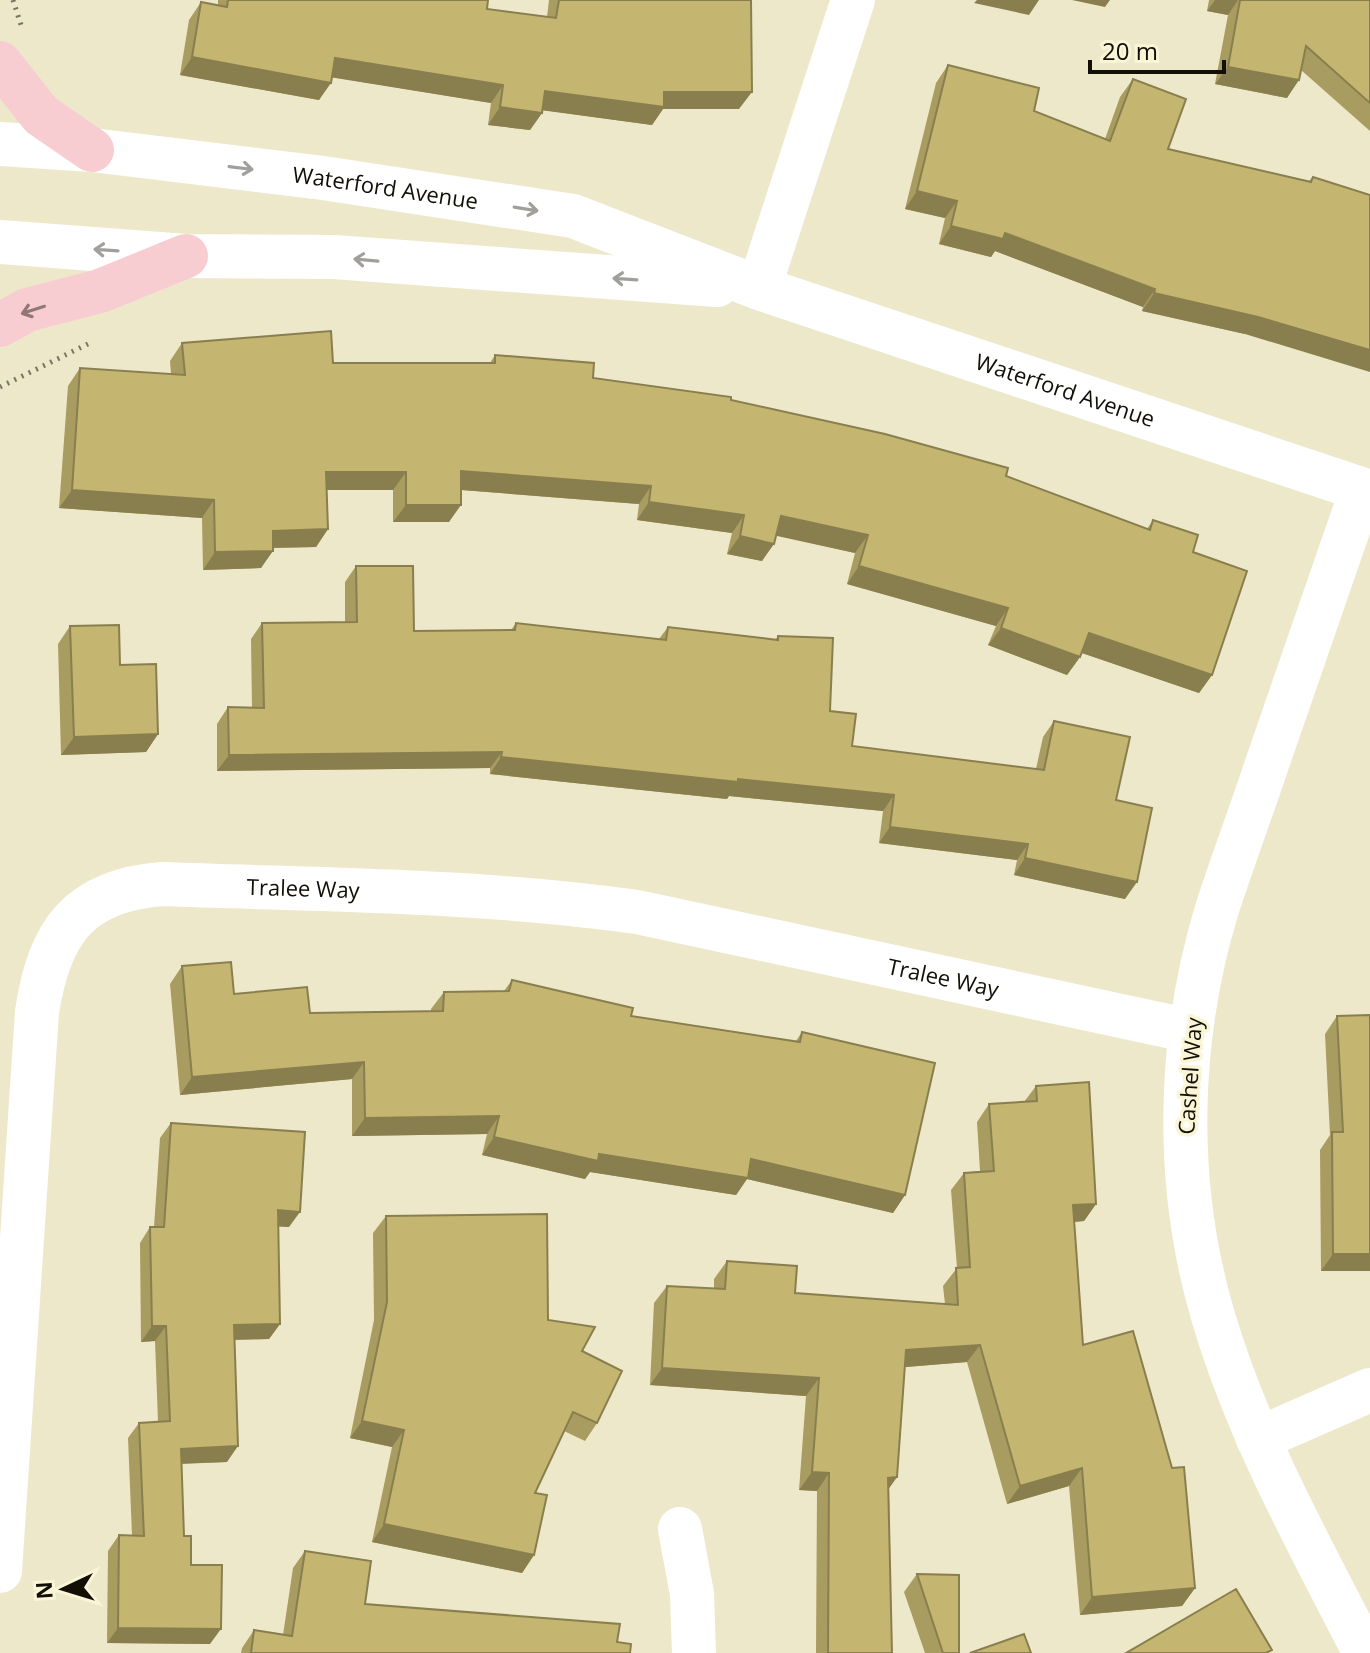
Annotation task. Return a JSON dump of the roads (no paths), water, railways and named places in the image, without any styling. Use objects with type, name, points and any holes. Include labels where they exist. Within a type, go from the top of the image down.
[{"type":"main road","points":[[0,63],[41,115],[92,150]]},
{"type":"main road","points":[[0,325],[27,310],[100,291],[186,256]]},
{"type":"street","points":[[759,288],[853,0]]},
{"type":"street","name":"Waterford Avenue","points":[[0,144],[92,150],[323,178],[573,216],[759,288],[1366,491]]},
{"type":"street","name":"Waterford Avenue","points":[[0,242],[186,256],[334,257],[759,288]]},
{"type":"street","name":"Cashel Way","points":[[1365,1653],[1258,1439],[1212,1314],[1189,1200],[1184,1139],[1191,1031],[1217,911],[1366,491]]},
{"type":"street","name":"Tralee Way","points":[[0,1571],[37,1012],[43,969],[60,936],[84,908],[114,892],[163,884],[489,895],[568,902],[637,912],[1191,1031]]},
{"type":"street","points":[[1258,1439],[1370,1390]]},
{"type":"street","points":[[680,1529],[692,1594],[694,1653]]}]
